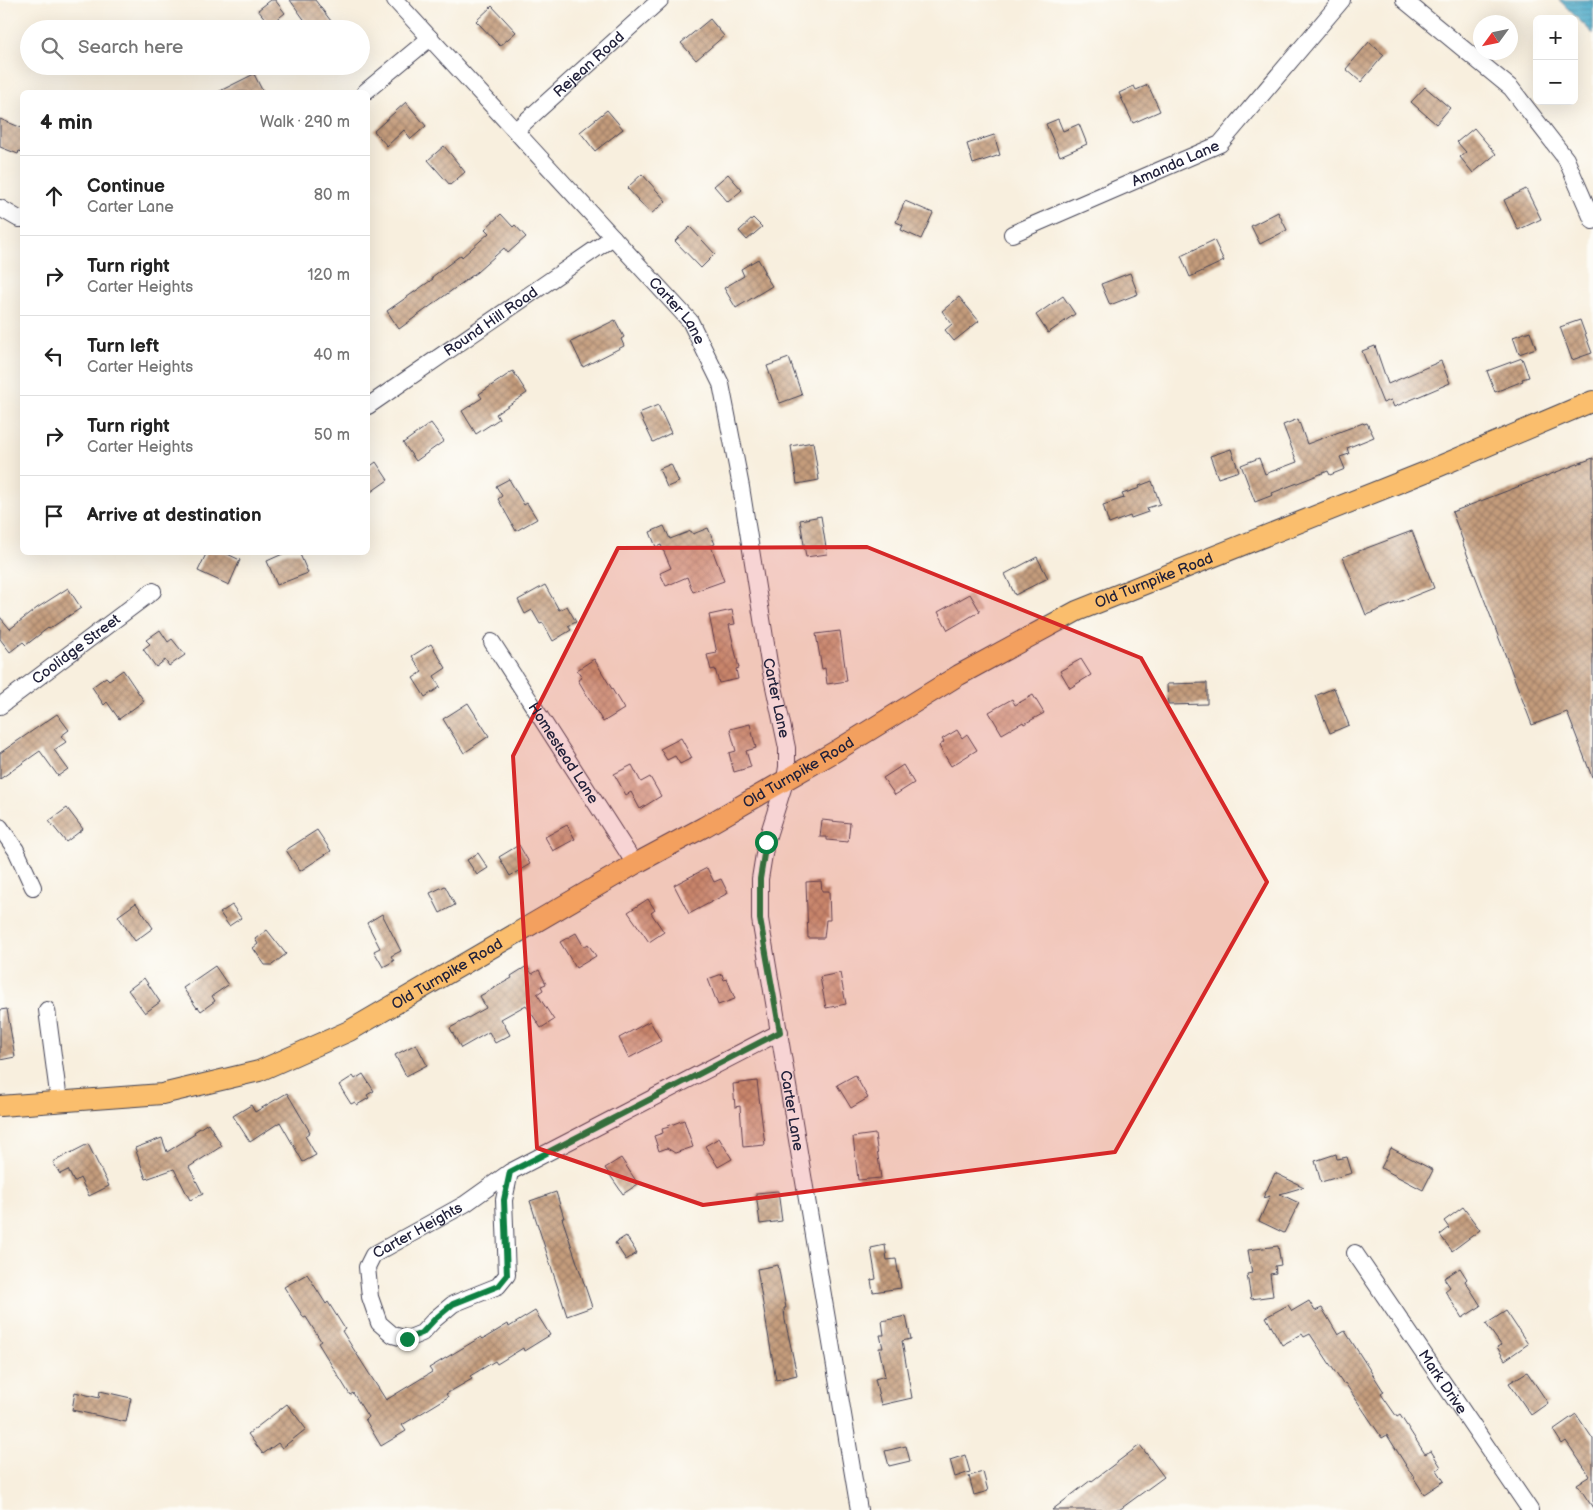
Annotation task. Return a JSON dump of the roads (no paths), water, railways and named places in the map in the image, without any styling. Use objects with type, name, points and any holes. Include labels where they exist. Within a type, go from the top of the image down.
[{"type":"main road","name":"Old Turnpike Road","points":[[0,1106],[162,1094],[259,1071],[349,1031],[635,864],[836,751],[959,675],[1077,610],[1428,471],[1593,401]]},
{"type":"street","name":"Carter Lane","points":[[396,0],[690,321],[721,384],[770,663],[787,748],[785,780],[766,842],[760,879],[760,919],[859,1510]]},
{"type":"street","name":"Rejean Road","points":[[516,130],[660,0]]},
{"type":"street","name":"Amanda Lane","points":[[1012,234],[1220,144],[1342,0]]},
{"type":"street","points":[[1404,0],[1511,88],[1566,159],[1593,221]]},
{"type":"street","points":[[367,90],[430,38]]},
{"type":"street","points":[[0,208],[20,219]]},
{"type":"street","name":"Round Hill Road","points":[[370,405],[613,237]]},
{"type":"street","name":"Coolidge Street","points":[[0,706],[153,591]]},
{"type":"street","name":"Homestead Lane","points":[[492,642],[635,864]]},
{"type":"street","points":[[0,827],[16,850],[33,887]]},
{"type":"street","points":[[47,1010],[59,1101]]},
{"type":"street","name":"Carter Heights","points":[[510,1172],[504,1200],[507,1275],[498,1286],[453,1304],[422,1333],[407,1339],[392,1335],[379,1323],[370,1297],[366,1267],[373,1254],[465,1204],[510,1172],[780,1032]]},
{"type":"street","name":"Mark Drive","points":[[1355,1253],[1530,1510]]},
{"type":"water","points":[[1559,0],[1593,0],[1593,34],[1578,19],[1578,15],[1574,15]]}]
